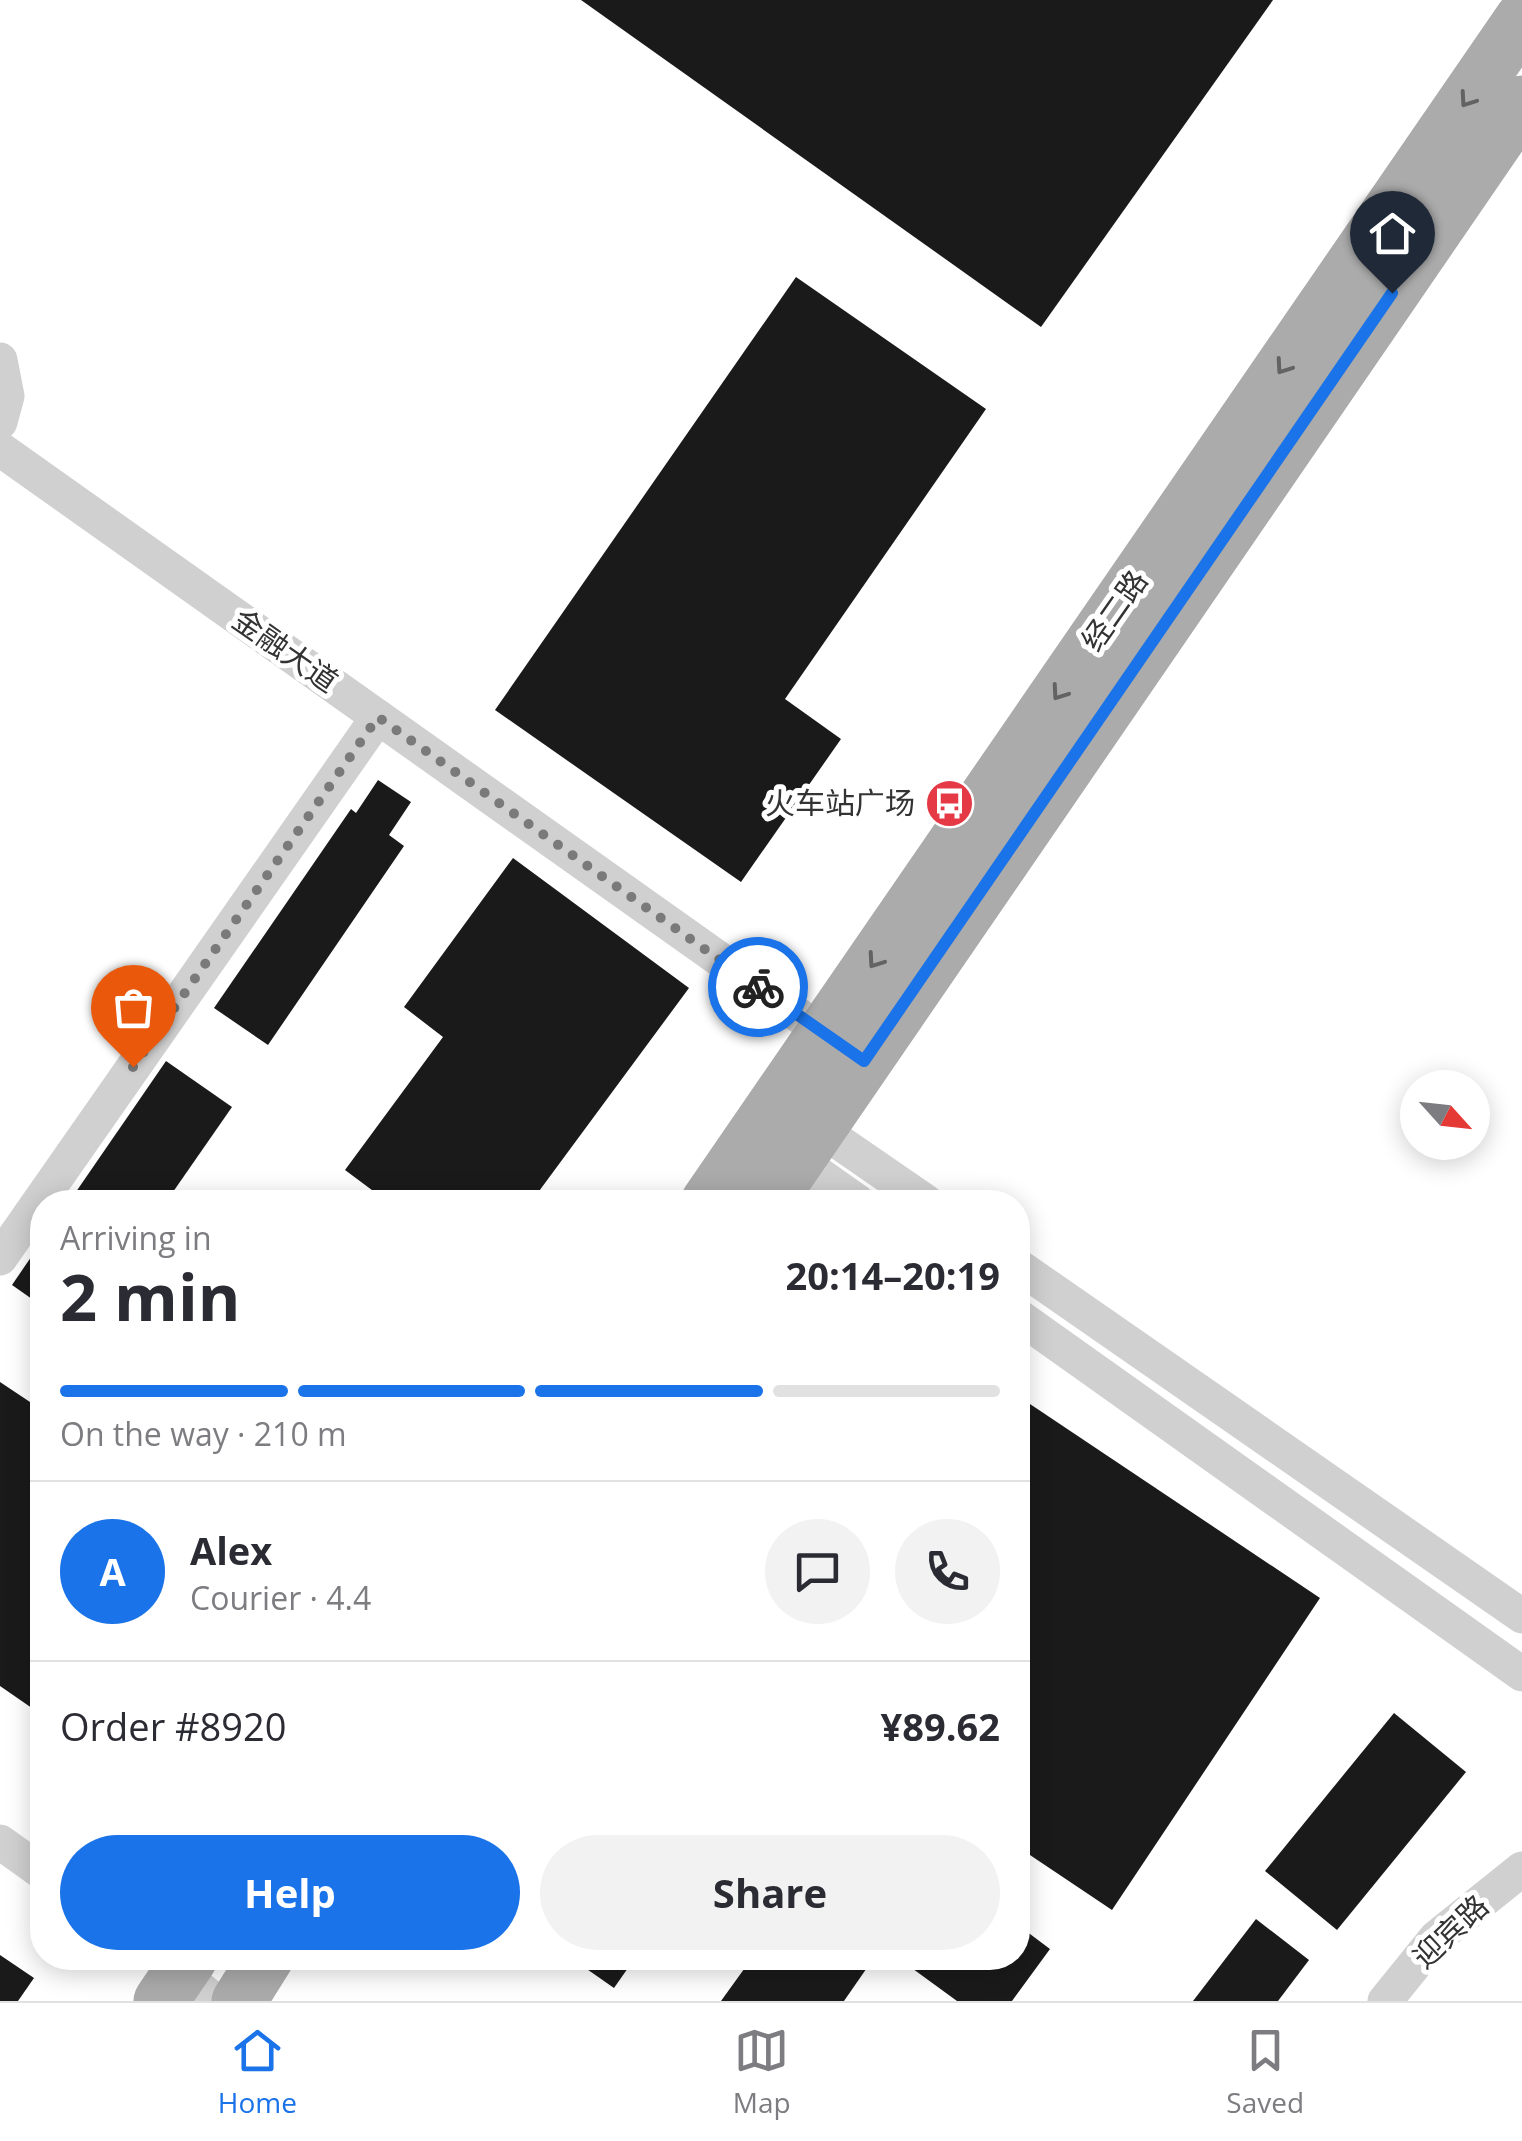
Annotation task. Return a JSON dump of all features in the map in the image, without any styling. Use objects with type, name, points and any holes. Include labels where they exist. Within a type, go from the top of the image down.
[{"type":"main road","name":"经二路","points":[[724,1190],[784,1144],[1522,19]]},
{"type":"main road","name":"经二路","points":[[844,1048],[1522,103]]},
{"type":"street","points":[[0,360],[6,396],[0,422]]},
{"type":"street","name":"金融大道","points":[[0,450],[844,1048]]},
{"type":"street","points":[[48,1190],[378,717]]},
{"type":"street","points":[[784,1144],[843,1190]]},
{"type":"street","points":[[784,1144],[897,1190]]},
{"type":"street","points":[[0,1258],[30,1215]]},
{"type":"street","points":[[1030,1274],[1522,1616]]},
{"type":"street","points":[[1030,1325],[1522,1674]]},
{"type":"street","points":[[0,1842],[30,1863]]},
{"type":"street","name":"迎宾路","points":[[1385,2001],[1436,1938],[1522,1869]]},
{"type":"building","points":[[581,0],[1273,0],[1041,327]]},
{"type":"building","points":[[796,277],[986,409],[785,699],[841,739],[741,882],[495,710]]},
{"type":"building","points":[[378,780],[411,802],[389,835],[404,846],[268,1045],[214,1008],[351,809],[356,813]]},
{"type":"building","points":[[513,858],[689,988],[540,1190],[372,1190],[345,1170],[443,1037],[404,1007]]},
{"type":"building","points":[[166,1061],[232,1107],[174,1190],[77,1190]]},
{"type":"building","points":[[30,1259],[30,1298],[12,1285]]},
{"type":"building","points":[[0,1382],[30,1402],[30,1707],[0,1686]]},
{"type":"building","points":[[1030,1404],[1320,1598],[1112,1910],[1030,1855]]},
{"type":"building","points":[[1394,1713],[1466,1772],[1337,1930],[1265,1871]]},
{"type":"building","points":[[1256,1919],[1309,1960],[1278,2001],[1193,2001]]},
{"type":"building","points":[[1030,1934],[1050,1949],[1012,2001],[957,2001],[914,1970],[1030,1970]]},
{"type":"building","points":[[0,1955],[34,1978],[18,2001],[0,2001]]},
{"type":"building","points":[[588,1970],[627,1970],[614,1988]]},
{"type":"building","points":[[743,1970],[865,1970],[844,2001],[721,2001]]},
{"type":"way so far","points":[[133,1067],[378,717],[758,987]]},
{"type":"place","name":"火车站广场","points":[[950,804]]},
{"type":"route","points":[[758,987],[864,1061],[1392,293]]}]
